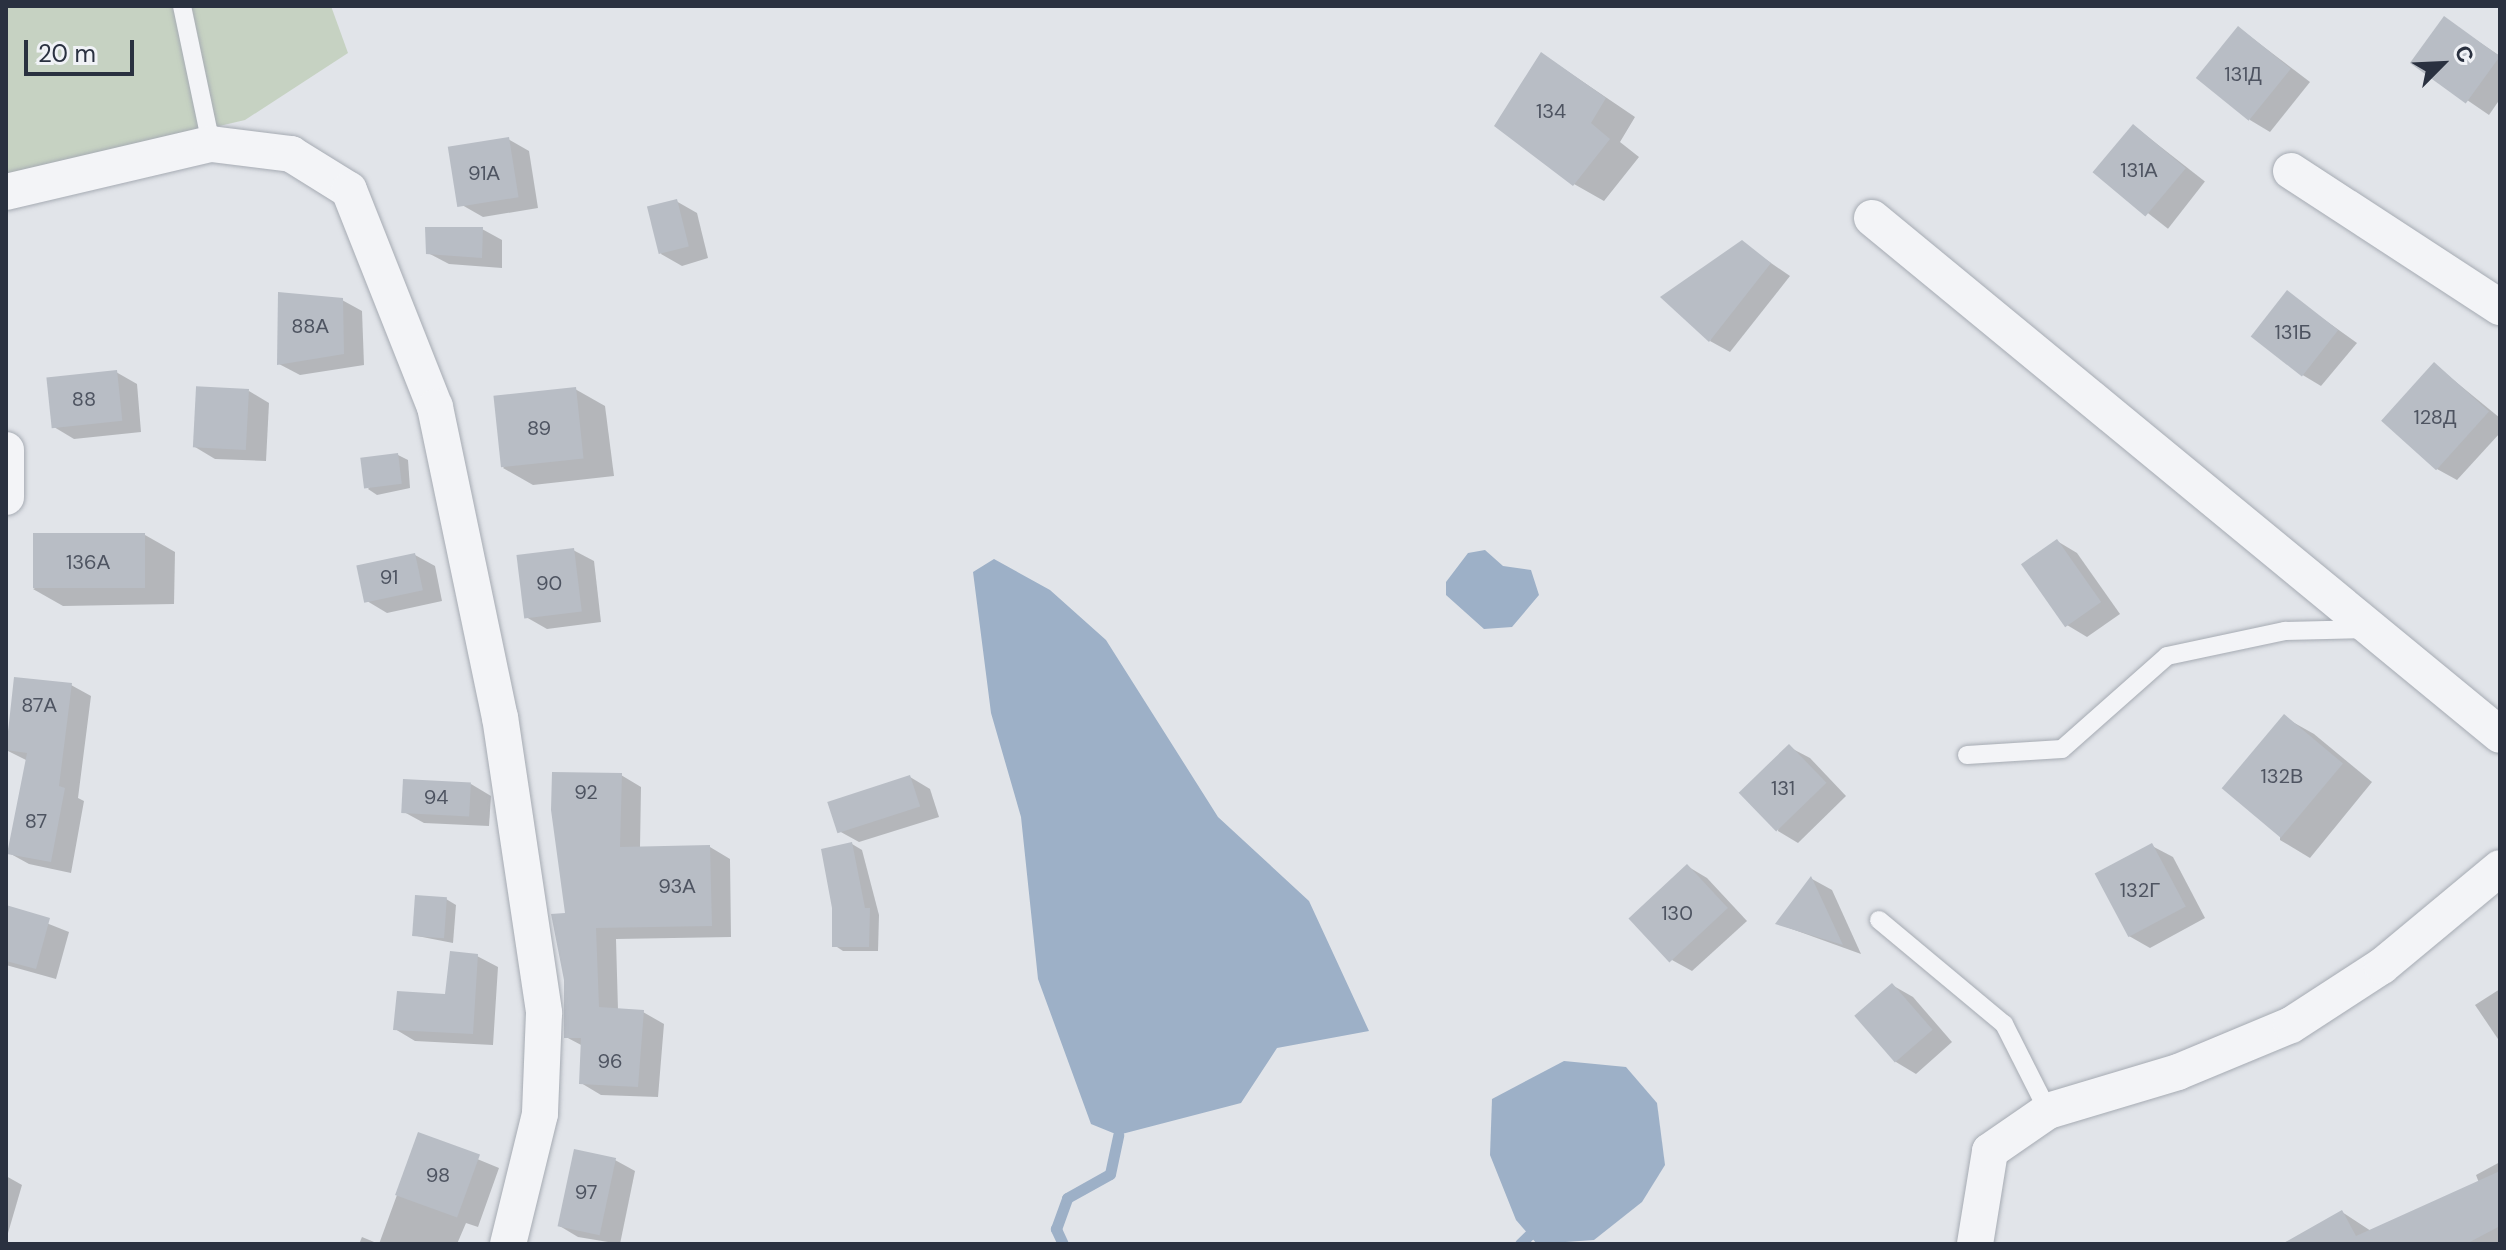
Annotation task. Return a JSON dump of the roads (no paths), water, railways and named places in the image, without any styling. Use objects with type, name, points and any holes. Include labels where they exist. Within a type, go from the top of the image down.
[{"type":"street","points":[[6,192],[211,144],[291,154],[349,190],[435,407],[500,717],[544,1013],[540,1114],[508,1244]]},
{"type":"street","points":[[2291,171],[2500,307]]},
{"type":"street","points":[[1872,218],[2500,735]]},
{"type":"street","points":[[6,450],[6,497]]},
{"type":"street","points":[[1975,1244],[1990,1151],[2048,1111],[2178,1072],[2291,1025],[2382,966],[2500,868]]},
{"type":"lane","points":[[182,6],[211,144]]},
{"type":"lane","points":[[1967,755],[2062,749],[2167,656],[2285,631],[2371,629]]},
{"type":"lane","points":[[1879,920],[2004,1024],[2048,1111]]},
{"type":"water","points":[[1485,550],[1503,566],[1531,570],[1539,595],[1512,627],[1484,629],[1446,595],[1446,582],[1468,553]]},
{"type":"water","points":[[994,559],[1050,590],[1106,640],[1218,817],[1309,901],[1369,1031],[1277,1048],[1241,1103],[1118,1135],[1091,1124],[1038,979],[1021,817],[991,713],[973,572]]},
{"type":"water","points":[[1564,1061],[1626,1067],[1657,1103],[1665,1165],[1642,1202],[1594,1240],[1537,1244],[1516,1220],[1490,1155],[1492,1099]]},
{"type":"waterway","points":[[1063,1244],[1056,1229],[1067,1198],[1110,1174],[1118,1135]]},
{"type":"waterway","points":[[1520,1244],[1529,1235]]}]
